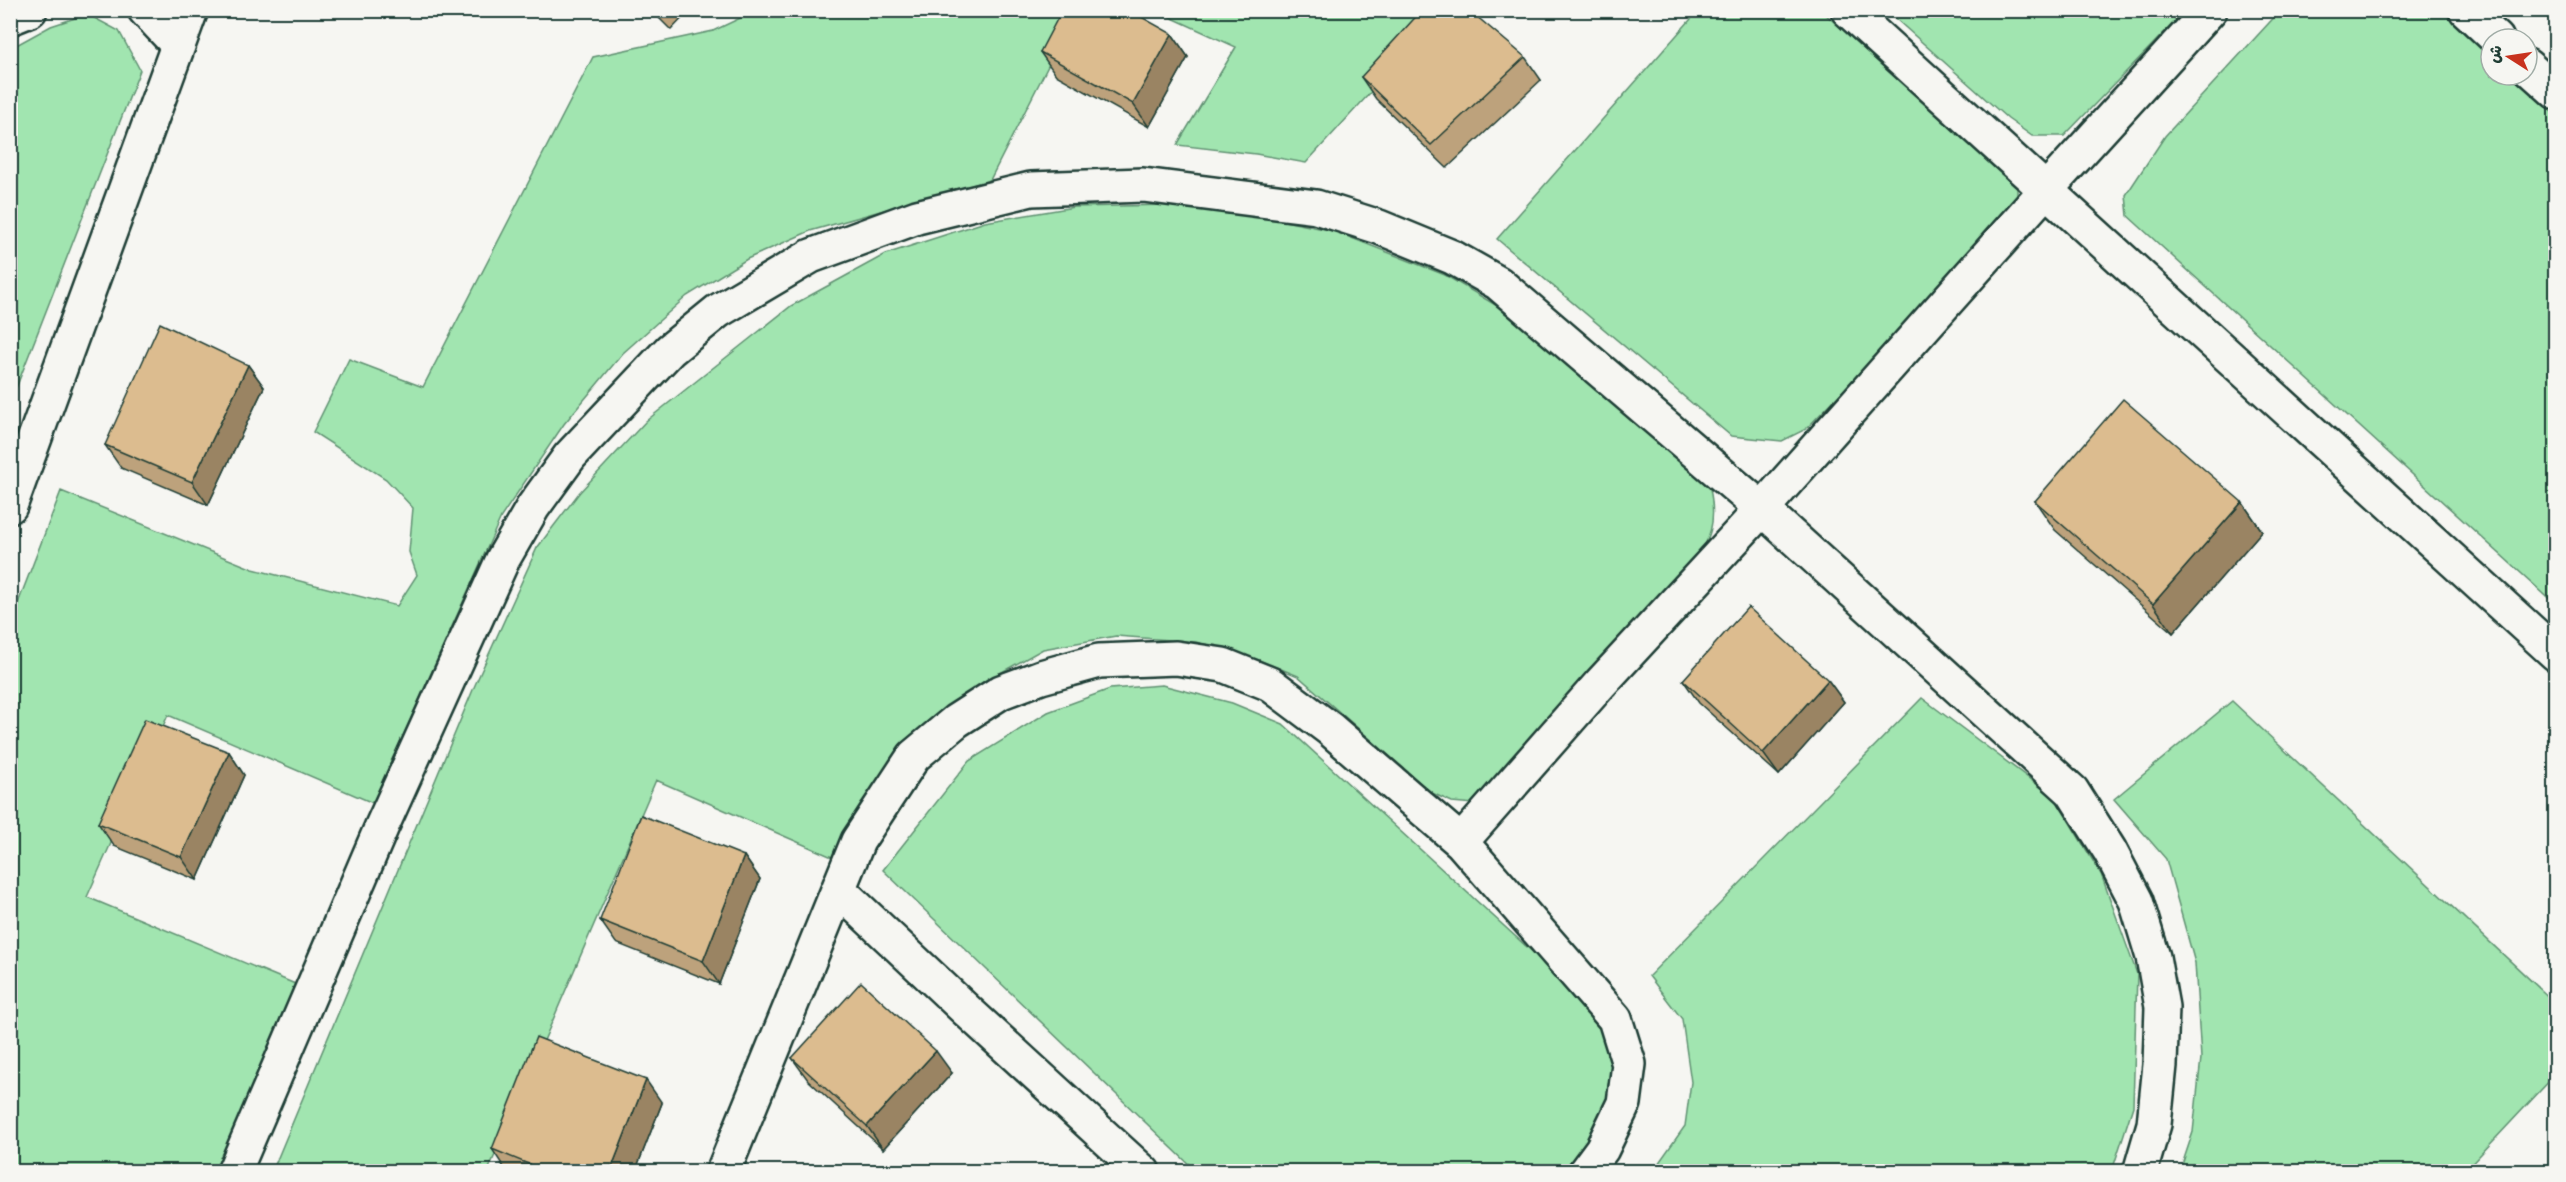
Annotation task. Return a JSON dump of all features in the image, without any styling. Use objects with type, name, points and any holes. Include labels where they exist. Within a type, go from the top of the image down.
[{"type":"street","points":[[10,18],[30,10]]},
{"type":"street","points":[[145,10],[178,45]]},
{"type":"street","points":[[10,506],[18,465],[191,10]]},
{"type":"street","points":[[1848,10],[2556,654]]},
{"type":"street","points":[[1461,842],[1600,684],[1762,509],[2045,191],[2210,10]]},
{"type":"street","points":[[2466,10],[2485,27]]},
{"type":"street","points":[[2539,77],[2556,92]]},
{"type":"street","points":[[234,1172],[382,826],[441,700],[470,629],[503,559],[533,507],[570,456],[670,350],[718,311],[811,256],[917,217],[1031,189],[1143,185],[1316,207],[1379,227],[1452,257],[1498,283],[1762,509],[2072,791],[2110,851],[2136,901],[2152,957],[2162,1007],[2160,1065],[2154,1124],[2140,1172]]},
{"type":"street","points":[[723,1172],[840,890],[858,841],[914,756],[956,721],[1001,692],[1041,677],[1099,661],[1176,658],[1223,665],[1270,684],[1330,729],[1461,842],[1615,1019],[1629,1064],[1624,1103],[1602,1149],[1585,1172]]},
{"type":"street","points":[[840,890],[972,1016],[1143,1172]]},
{"type":"green space","points":[[755,11],[1076,11],[990,180],[810,231],[747,259],[687,296],[623,353],[564,424],[501,517],[373,803],[168,715],[87,897],[300,986],[221,1171],[11,1171],[10,624],[61,491],[253,569],[397,606],[417,575],[409,552],[413,508],[386,479],[313,432],[349,359],[423,387],[593,57],[713,31]]},
{"type":"green space","points":[[1157,11],[1445,11],[1306,163],[1256,154],[1177,145],[1236,47]]},
{"type":"green space","points":[[1698,11],[1822,11],[2017,188],[2017,205],[2008,220],[1806,429],[1782,441],[1731,436],[1497,239]]},
{"type":"green space","points":[[1887,11],[2185,11],[2064,136],[2032,136],[2008,119]]},
{"type":"green space","points":[[2280,11],[2442,11],[2479,44],[2479,87],[2525,87],[2555,115],[2555,604],[2128,216],[2126,195],[2165,136]]},
{"type":"green space","points":[[87,14],[119,31],[140,70],[11,401],[11,48],[51,26]]},
{"type":"green space","points":[[1168,205],[1239,212],[1334,231],[1445,275],[1531,326],[1709,484],[1713,512],[1710,533],[1687,577],[1474,804],[1452,802],[1432,793],[1298,676],[1259,660],[1196,642],[1116,636],[1043,649],[984,682],[926,728],[861,803],[832,857],[656,780],[488,1171],[272,1172],[475,685],[537,548],[579,493],[646,421],[791,306],[886,254],[985,222],[1074,207]]},
{"type":"green space","points":[[1162,685],[1232,703],[1283,724],[1584,999],[1605,1031],[1615,1061],[1613,1094],[1602,1131],[1568,1171],[1196,1171],[883,870],[969,761],[1048,712],[1110,689]]},
{"type":"green space","points":[[1922,698],[2055,798],[2101,874],[2137,974],[2133,1106],[2112,1171],[1653,1171],[1685,1126],[1691,1082],[1682,1019],[1649,976]]},
{"type":"green space","points":[[2232,701],[2555,1003],[2555,1075],[2465,1171],[2180,1171],[2193,1132],[2201,1058],[2195,963],[2166,859],[2114,799]]},
{"type":"building","points":[[1062,10],[1129,10],[1172,34],[1133,104],[1040,52]]},
{"type":"building","points":[[1422,10],[1469,10],[1525,57],[1431,145],[1361,77]]},
{"type":"building","points":[[160,323],[248,365],[192,482],[105,445]]},
{"type":"building","points":[[2123,399],[2242,502],[2153,604],[2035,501]]},
{"type":"building","points":[[1748,607],[1828,680],[1763,753],[1683,680]]},
{"type":"building","points":[[145,719],[229,752],[181,857],[98,823]]},
{"type":"building","points":[[641,815],[744,856],[703,961],[600,920]]},
{"type":"building","points":[[861,982],[936,1051],[867,1126],[792,1058]]},
{"type":"building","points":[[536,1037],[646,1080],[610,1172],[548,1172],[492,1149]]},
{"type":"building","points":[[2552,1123],[2556,1123],[2556,1172],[2549,1172]]}]
